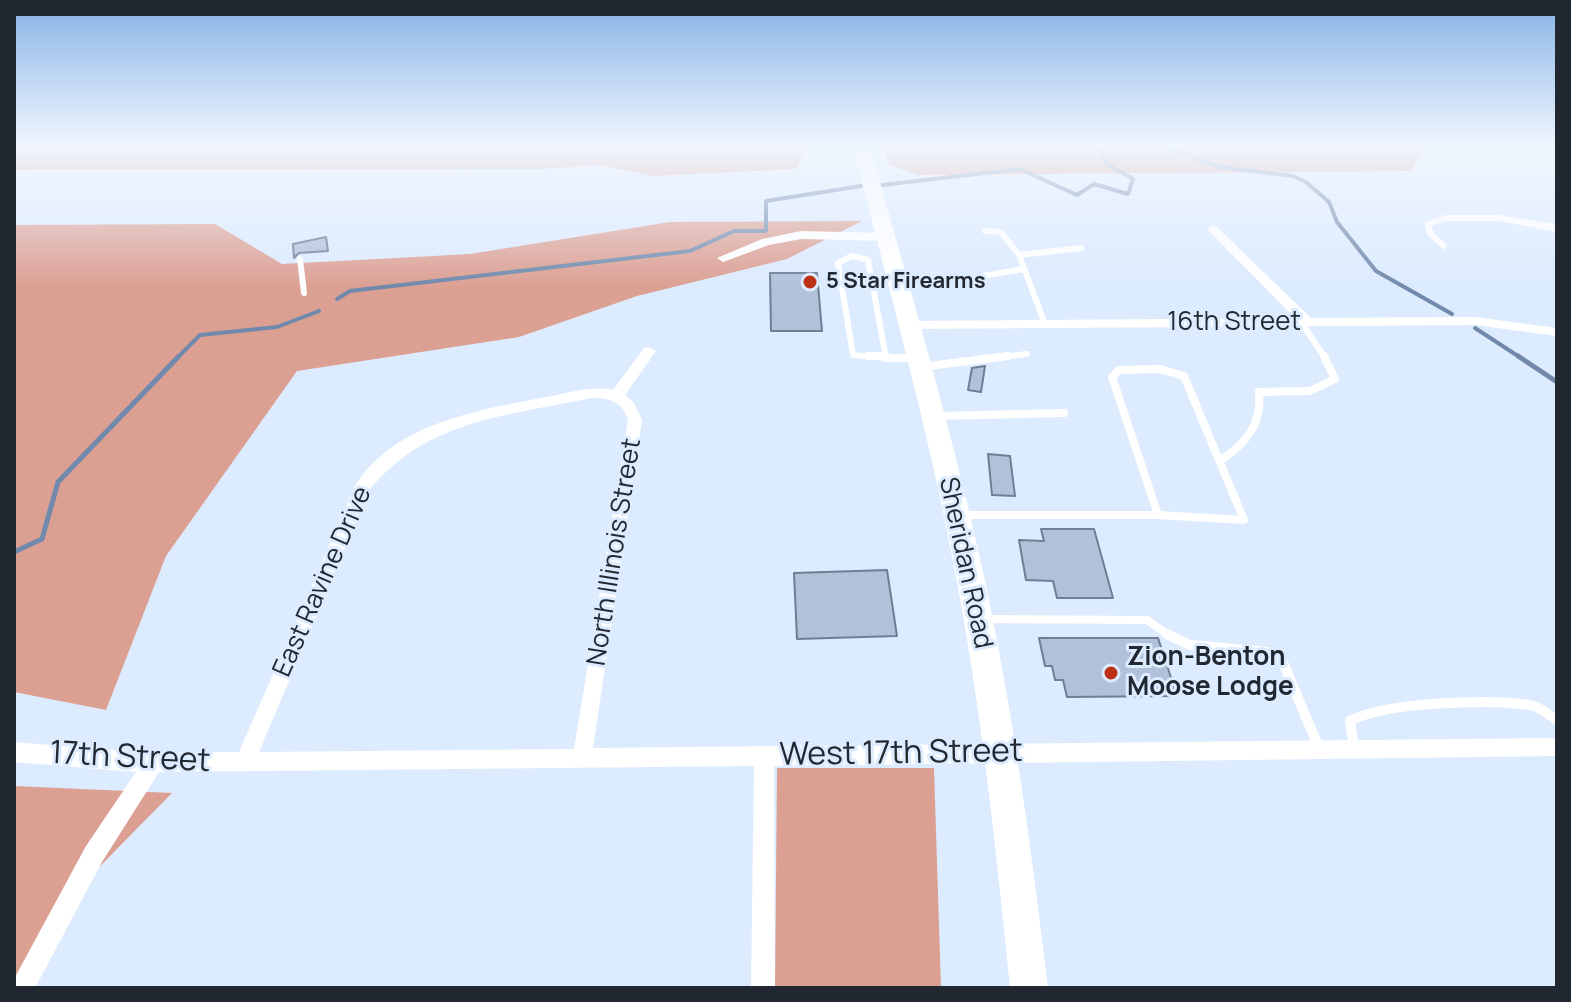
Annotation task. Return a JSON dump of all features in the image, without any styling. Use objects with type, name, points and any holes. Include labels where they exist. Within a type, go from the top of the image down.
[{"type":"main road","name":"Sheridan Road","points":[[874,193],[910,325],[979,619],[1002,753],[1029,988]]},
{"type":"street","points":[[1499,218],[1557,228]]},
{"type":"street","points":[[1213,229],[1304,322]]},
{"type":"street","points":[[723,258],[792,236],[886,237]]},
{"type":"street","name":"16th Street","points":[[910,325],[1475,321],[1557,332]]},
{"type":"street","points":[[616,396],[649,351]]},
{"type":"street","name":"East Ravine Drive","points":[[245,762],[363,486],[374,470],[405,443],[441,428],[591,393],[616,396]]},
{"type":"street","name":"North Illinois Street","points":[[582,758],[635,420],[632,408],[616,396]]},
{"type":"street","name":"West 17th Street","points":[[245,762],[1557,747]]},
{"type":"street","name":"17th Street","points":[[14,752],[154,762],[245,762]]},
{"type":"street","points":[[763,988],[764,756]]},
{"type":"street","points":[[22,988],[94,854],[154,762]]},
{"type":"lane","points":[[1444,246],[1430,233],[1428,224],[1436,219],[1491,221],[1499,218]]},
{"type":"lane","points":[[985,231],[1001,232],[1019,255],[1045,324]]},
{"type":"lane","points":[[1019,255],[1081,248]]},
{"type":"lane","points":[[886,358],[868,260],[852,256],[842,259],[838,263],[853,355],[919,362],[1027,354]]},
{"type":"lane","points":[[300,259],[304,293]]},
{"type":"lane","points":[[983,276],[1024,269]]},
{"type":"lane","points":[[1220,461],[1253,436],[1258,422],[1259,392],[1313,390],[1329,387],[1335,379],[1334,371],[1304,322]]},
{"type":"lane","points":[[955,515],[1158,515],[1244,520],[1184,376],[1175,371],[1119,370],[1112,377],[1158,515]]},
{"type":"lane","points":[[932,416],[1064,413]]},
{"type":"lane","points":[[979,619],[1147,620],[1178,642],[1190,645],[1272,650],[1279,653],[1320,749]]},
{"type":"lane","points":[[1355,749],[1349,732],[1350,721],[1366,712],[1406,705],[1533,705],[1557,720]]},
{"type":"shaded area","points":[[862,221],[787,259],[637,296],[519,337],[297,371],[166,556],[106,710],[14,692],[14,225],[215,224],[282,264],[470,254],[670,222]]},
{"type":"shaded area","points":[[777,768],[934,768],[941,988],[775,988]]},
{"type":"shaded area","points":[[14,786],[172,793],[56,911],[14,988]]},
{"type":"building","points":[[326,237],[328,251],[299,253],[294,258],[293,244]]},
{"type":"building","points":[[770,273],[817,273],[822,331],[771,331]]},
{"type":"building","points":[[985,366],[981,392],[968,390],[972,368]]},
{"type":"building","points":[[988,454],[1010,456],[1015,496],[992,495]]},
{"type":"building","points":[[1041,529],[1094,529],[1113,598],[1057,598],[1053,581],[1026,580],[1019,540],[1044,541]]},
{"type":"building","points":[[887,570],[897,636],[797,639],[794,573]]},
{"type":"building","name":"Zion-Benton Moose Lodge","points":[[1039,638],[1158,638],[1177,696],[1067,697],[1063,680],[1055,680],[1052,666],[1045,666]]},
{"type":"waterway","points":[[337,299],[350,291],[690,251],[734,231],[766,231],[766,201],[818,193]]},
{"type":"waterway","points":[[1072,193],[1080,193]]},
{"type":"waterway","points":[[1124,193],[1128,193]]},
{"type":"waterway","points":[[1318,193],[1329,202],[1337,222],[1376,271],[1452,314]]},
{"type":"waterway","points":[[179,356],[200,335],[277,327],[319,311]]},
{"type":"waterway","points":[[1475,328],[1521,358]]},
{"type":"waterway","points":[[14,552],[42,539],[58,482],[179,356]]},
{"type":"waterway","points":[[1521,358],[1557,382]]},
{"type":"place","name":"5 Star Firearms","points":[[810,282]]},
{"type":"place","name":"Zion-Benton Moose Lodge","points":[[1111,673]]}]
